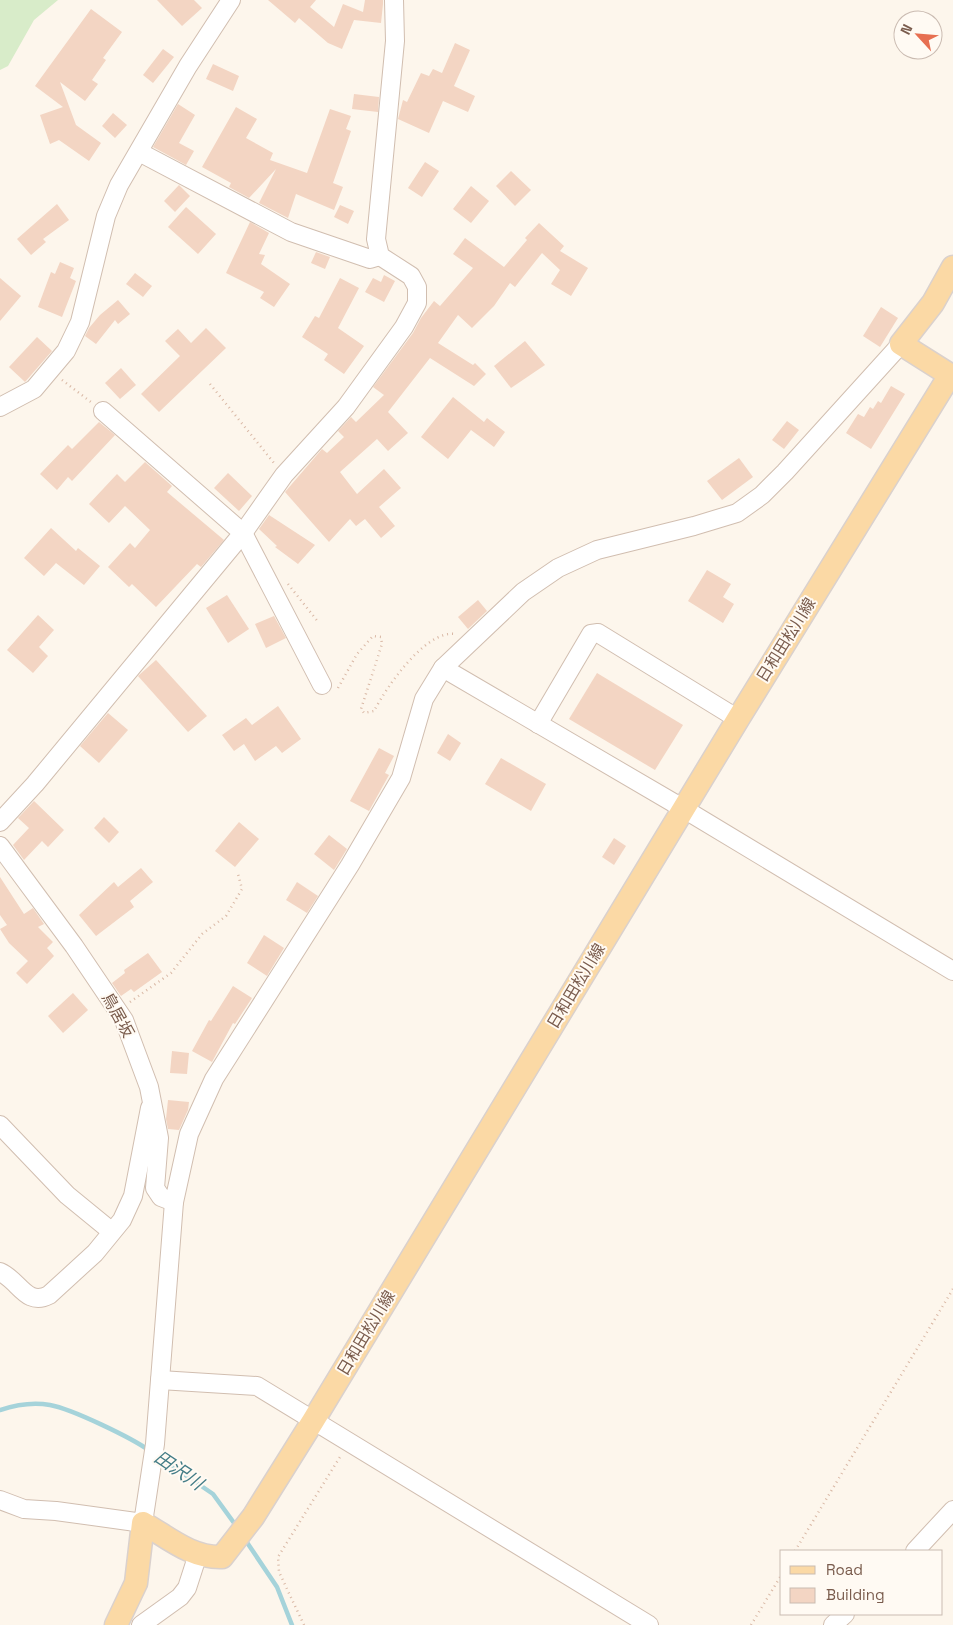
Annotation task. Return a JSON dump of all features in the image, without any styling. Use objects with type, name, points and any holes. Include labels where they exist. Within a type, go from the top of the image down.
[{"type":"main road","points":[[901,344],[933,303],[953,267]]},
{"type":"main road","name":"日和田松川線","points":[[143,1523],[198,1554],[206,1557],[222,1557],[252,1517],[313,1421],[738,719],[952,373],[901,344]]},
{"type":"main road","points":[[116,1625],[136,1582],[143,1523]]},
{"type":"street","points":[[0,407],[34,389],[66,351],[80,322],[106,216],[119,186],[188,66],[232,0]]},
{"type":"street","points":[[0,822],[35,784],[243,533],[284,475],[346,407],[388,350],[417,303],[418,287],[411,276],[380,256],[376,239],[395,41],[394,0]]},
{"type":"street","points":[[139,152],[291,232],[370,259],[380,256]]},
{"type":"street","points":[[0,1500],[24,1509],[56,1510],[143,1523],[155,1444],[174,1202],[189,1134],[214,1079],[350,865],[402,778],[424,699],[443,668],[523,592],[558,568],[597,550],[694,526],[737,513],[762,495],[785,472],[901,344]]},
{"type":"street","points":[[103,411],[243,533],[322,685]]},
{"type":"street","points":[[538,724],[591,634],[598,633],[738,719]]},
{"type":"street","points":[[443,668],[684,809],[953,972]]},
{"type":"street","name":"鳥居坂","points":[[0,846],[38,895],[124,1020],[144,1072],[152,1100],[159,1138],[155,1188],[162,1197],[174,1202]]},
{"type":"street","points":[[0,1272],[5,1274],[30,1297],[41,1299],[49,1295],[95,1253],[111,1231],[122,1220],[133,1196],[152,1100]]},
{"type":"street","points":[[0,1125],[67,1195],[111,1231]]},
{"type":"street","points":[[160,1380],[257,1386],[649,1625]]},
{"type":"street","points":[[916,1550],[953,1510]]},
{"type":"street","points":[[141,1625],[180,1597],[187,1588],[198,1554]]},
{"type":"street","points":[[832,1625],[844,1615]]},
{"type":"path","points":[[50,372],[103,411]]},
{"type":"path","points":[[210,384],[284,475]]},
{"type":"path","points":[[274,592],[290,584],[319,623]]},
{"type":"path","points":[[322,685],[330,693],[335,691],[368,640],[373,636],[380,637],[382,644],[361,709],[364,713],[370,713],[374,711],[393,678],[436,638],[449,633],[476,637]]},
{"type":"path","points":[[118,1010],[163,980],[202,934],[226,916],[242,889],[238,874]]},
{"type":"path","points":[[796,1550],[953,1289]]},
{"type":"path","points":[[304,1625],[279,1572],[278,1557],[349,1443]]},
{"type":"path","points":[[751,1625],[780,1577]]},
{"type":"green space","points":[[0,0],[58,0],[34,20],[8,66],[0,70]]},
{"type":"building","points":[[157,0],[194,0],[202,8],[182,26]]},
{"type":"building","points":[[268,0],[316,0],[310,7],[334,27],[343,4],[363,12],[365,0],[383,0],[381,23],[354,20],[342,49],[328,43],[299,18],[295,23]]},
{"type":"building","points":[[91,9],[122,32],[103,58],[106,60],[92,80],[98,84],[85,101],[60,82],[76,125],[101,143],[89,161],[59,140],[50,144],[40,115],[63,107],[35,86]]},
{"type":"building","points":[[455,43],[470,50],[454,86],[475,96],[468,112],[443,101],[429,133],[398,119],[403,100],[407,102],[421,73],[429,76],[433,69],[442,73]]},
{"type":"building","points":[[163,49],[174,57],[153,83],[143,75]]},
{"type":"building","points":[[213,64],[239,76],[233,91],[206,79]]},
{"type":"building","points":[[354,94],[379,97],[378,112],[352,109]]},
{"type":"building","points":[[178,104],[195,115],[179,143],[194,151],[186,165],[153,147]]},
{"type":"building","points":[[236,107],[257,119],[246,138],[273,153],[270,160],[307,173],[330,109],[351,116],[346,129],[351,131],[333,183],[343,187],[334,210],[296,194],[288,218],[259,203],[276,169],[249,198],[229,187],[231,183],[202,167]]},
{"type":"building","points":[[113,113],[127,125],[115,138],[102,126]]},
{"type":"building","points":[[425,162],[439,171],[422,197],[408,188]]},
{"type":"building","points":[[511,171],[531,190],[515,206],[496,186]]},
{"type":"building","points":[[179,185],[190,196],[175,212],[164,201]]},
{"type":"building","points":[[471,186],[489,201],[471,223],[453,209]]},
{"type":"building","points":[[57,204],[69,220],[43,239],[46,242],[31,255],[17,239]]},
{"type":"building","points":[[340,205],[354,211],[348,224],[334,217]]},
{"type":"building","points":[[186,207],[216,234],[198,254],[168,227]]},
{"type":"building","points":[[250,222],[269,233],[259,254],[265,255],[261,264],[290,284],[274,307],[260,298],[264,292],[226,273]]},
{"type":"building","points":[[539,223],[564,246],[560,251],[588,268],[571,296],[551,284],[560,270],[542,253],[515,287],[510,283],[494,306],[472,328],[458,315],[438,343],[473,365],[475,363],[486,374],[474,386],[430,358],[388,412],[408,433],[388,451],[377,439],[340,472],[357,494],[384,469],[401,488],[379,507],[395,526],[381,538],[365,519],[356,526],[350,519],[329,542],[285,492],[322,449],[327,453],[344,437],[338,431],[351,417],[356,422],[384,395],[373,387],[413,333],[421,318],[434,301],[440,306],[473,268],[453,254],[465,238],[504,267],[527,240],[525,238]]},
{"type":"building","points":[[316,252],[330,257],[325,269],[311,263]]},
{"type":"building","points":[[60,262],[74,268],[70,278],[76,281],[62,317],[38,307],[51,272],[55,274]]},
{"type":"building","points":[[135,273],[152,286],[143,297],[126,284]]},
{"type":"building","points":[[384,275],[395,281],[384,302],[365,292],[373,278],[381,282]]},
{"type":"building","points":[[0,278],[21,296],[0,321]]},
{"type":"building","points":[[340,278],[359,288],[338,328],[364,346],[344,374],[324,360],[328,354],[302,337],[315,316],[319,318]]},
{"type":"building","points":[[118,300],[130,314],[118,324],[115,320],[96,344],[85,336],[89,328],[100,315]]},
{"type":"building","points":[[881,307],[898,318],[880,347],[863,336]]},
{"type":"building","points":[[206,328],[226,348],[159,412],[141,394],[180,356],[165,341],[178,329],[191,343]]},
{"type":"building","points":[[37,337],[52,351],[25,382],[9,367]]},
{"type":"building","points":[[525,341],[545,365],[511,388],[494,366]]},
{"type":"building","points":[[121,368],[136,385],[120,399],[105,383]]},
{"type":"building","points":[[891,386],[905,394],[871,449],[846,433],[858,414],[864,417],[870,407],[873,409],[878,401],[881,403]]},
{"type":"building","points":[[453,397],[484,422],[487,418],[505,432],[494,447],[471,430],[448,459],[421,437]]},
{"type":"building","points":[[787,421],[799,430],[784,449],[772,440]]},
{"type":"building","points":[[99,422],[115,435],[72,481],[68,477],[57,490],[40,474],[68,445],[72,449]]},
{"type":"building","points":[[739,458],[753,477],[722,500],[707,481]]},
{"type":"building","points":[[145,462],[172,486],[167,492],[224,540],[201,567],[197,564],[156,607],[132,584],[129,587],[108,567],[130,543],[135,548],[150,530],[125,506],[109,523],[89,504],[117,474],[125,482]]},
{"type":"building","points":[[228,473],[252,496],[239,511],[214,488]]},
{"type":"building","points":[[269,515],[315,545],[298,564],[275,547],[277,546],[259,529]]},
{"type":"building","points":[[51,528],[76,551],[78,548],[100,566],[84,585],[56,563],[44,576],[24,558]]},
{"type":"building","points":[[707,570],[731,584],[723,597],[734,604],[723,623],[688,601]]},
{"type":"building","points":[[227,595],[249,629],[228,643],[206,608]]},
{"type":"building","points":[[478,600],[487,611],[468,629],[458,617]]},
{"type":"building","points":[[38,615],[54,630],[39,647],[48,656],[33,673],[7,650]]},
{"type":"building","points":[[274,616],[286,638],[266,648],[255,624]]},
{"type":"building","points":[[156,660],[207,716],[188,732],[138,676]]},
{"type":"building","points":[[597,673],[683,725],[655,770],[569,719]]},
{"type":"building","points":[[278,706],[301,739],[282,753],[276,746],[255,761],[244,744],[234,751],[222,735],[246,718],[252,725]]},
{"type":"building","points":[[108,713],[128,730],[99,763],[80,746]]},
{"type":"building","points":[[448,734],[461,743],[450,761],[437,753]]},
{"type":"building","points":[[379,748],[394,756],[385,773],[389,775],[369,811],[350,801]]},
{"type":"building","points":[[501,758],[546,784],[531,811],[485,784]]},
{"type":"building","points":[[34,801],[64,830],[48,847],[42,841],[24,860],[13,845],[29,828],[18,818]]},
{"type":"building","points":[[104,817],[119,832],[109,843],[94,828]]},
{"type":"building","points":[[239,822],[259,839],[235,867],[215,851]]},
{"type":"building","points":[[329,835],[347,849],[334,870],[314,854]]},
{"type":"building","points":[[614,838],[626,846],[614,865],[602,857]]},
{"type":"building","points":[[141,868],[153,882],[130,901],[134,907],[96,936],[79,915],[114,882],[118,887]]},
{"type":"building","points":[[0,877],[24,914],[33,908],[44,924],[38,927],[53,942],[47,948],[54,956],[27,984],[16,973],[28,961],[9,943],[0,929],[7,925],[0,915]]},
{"type":"building","points":[[297,882],[318,896],[307,913],[286,900]]},
{"type":"building","points":[[264,935],[284,948],[267,976],[247,963]]},
{"type":"building","points":[[148,953],[162,972],[134,992],[131,989],[121,996],[112,983],[125,973],[124,970]]},
{"type":"building","points":[[233,986],[252,998],[235,1024],[233,1023],[212,1062],[192,1051],[209,1020],[211,1021]]},
{"type":"building","points":[[73,993],[88,1010],[63,1033],[48,1016]]},
{"type":"building","points":[[172,1051],[189,1053],[187,1074],[170,1073]]},
{"type":"building","points":[[168,1100],[189,1102],[188,1110],[179,1130],[168,1129],[166,1119]]},
{"type":"waterway","name":"田沢川","points":[[0,1410],[18,1405],[50,1405],[72,1412],[101,1425],[150,1451]]},
{"type":"waterway","name":"田沢川","points":[[159,1457],[213,1494],[237,1527]]},
{"type":"waterway","name":"田沢川","points":[[244,1538],[277,1587],[292,1625]]}]
